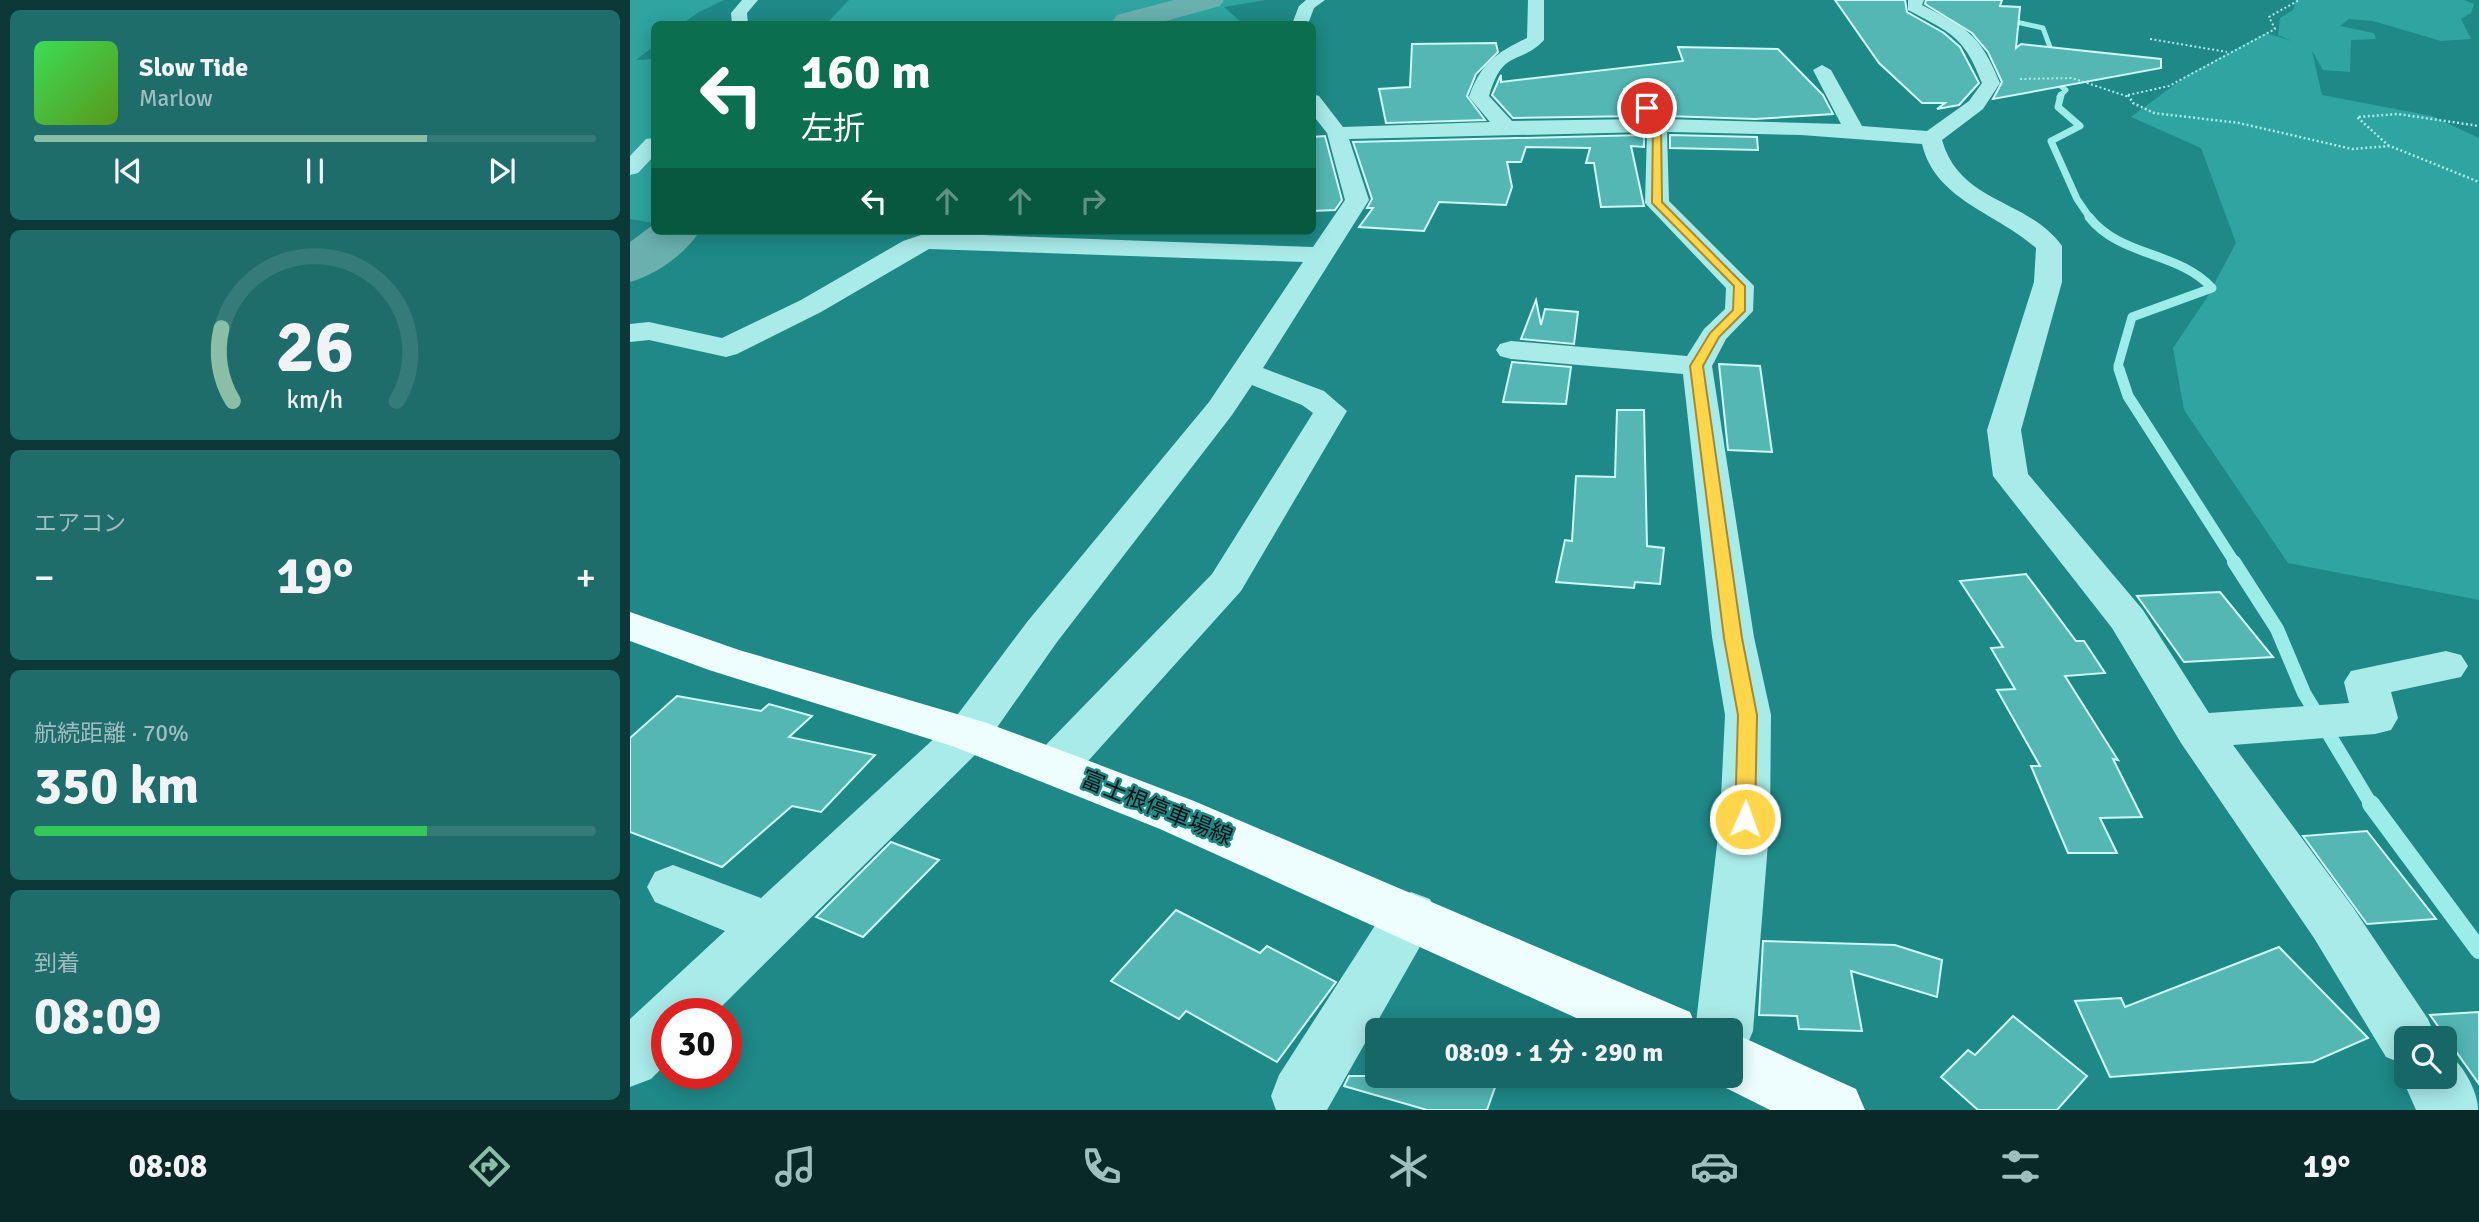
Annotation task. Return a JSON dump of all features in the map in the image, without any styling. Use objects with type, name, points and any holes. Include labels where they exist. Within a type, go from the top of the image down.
[{"type":"main road","name":"富士根停車場線","points":[[630,626],[724,660],[968,734],[1054,767],[1177,815],[1411,915],[1640,1018]]},
{"type":"main road","points":[[1743,1066],[1834,1110]]},
{"type":"street","points":[[740,21],[739,13],[750,0]]},
{"type":"street","points":[[1301,21],[1307,6],[1317,0]]},
{"type":"street","points":[[1506,127],[1479,97],[1485,72],[1504,55],[1535,40],[1536,0]]},
{"type":"street","points":[[691,998],[968,734],[1042,632],[1221,408],[1324,238],[1357,200],[1328,114],[1447,129],[1657,125],[1855,132],[1931,138],[1980,98],[1991,83],[1978,50],[1952,27],[1914,7],[1916,2]]},
{"type":"street","points":[[1822,70],[1844,106],[1855,132]]},
{"type":"street","points":[[1961,89],[1980,98]]},
{"type":"street","points":[[1637,90],[1657,125],[1657,203],[1740,286],[1739,311],[1714,335],[1697,366],[1733,638],[1748,715],[1745,819],[1725,1018]]},
{"type":"street","points":[[1443,108],[1447,129]]},
{"type":"street","points":[[1931,138],[1932,156],[1959,188],[2035,230],[2049,246],[2049,282],[2004,430],[2011,476],[2128,620],[2197,731],[2333,922],[2399,1026]]},
{"type":"street","points":[[630,167],[651,147]]},
{"type":"street","points":[[630,332],[649,331],[726,348],[811,306],[912,246],[927,241],[1324,238]]},
{"type":"street","points":[[1511,350],[1697,366]]},
{"type":"street","points":[[1054,767],[1227,582],[1331,411],[1313,398],[1244,371]]},
{"type":"street","points":[[2197,731],[2375,718],[2366,682],[2446,666]]},
{"type":"street","points":[[673,887],[767,924]]},
{"type":"street","points":[[1301,1096],[1411,915]]},
{"type":"street","points":[[630,1059],[651,1039]]},
{"type":"street","points":[[2439,1089],[2448,1103],[2447,1110]]},
{"type":"path","points":[[2041,76],[2071,78],[2128,95],[2169,86],[2275,29],[2269,17],[2299,0]]},
{"type":"path","points":[[2150,39],[2228,52]]},
{"type":"path","points":[[2128,95],[2133,103],[2154,113],[2239,123],[2352,149],[2390,146]]},
{"type":"path","points":[[2479,126],[2383,113],[2364,113],[2357,117],[2390,146],[2479,182]]},
{"type":"shaded area","points":[[630,0],[724,0],[686,21],[651,21],[651,48],[636,60],[651,59],[651,222],[630,219]]},
{"type":"shaded area","points":[[849,0],[1266,0],[1224,7],[1240,21],[829,21]]},
{"type":"shaded area","points":[[2296,0],[2464,0],[2474,4],[2471,13],[2461,19],[2471,39],[2441,41],[2373,21],[2349,19],[2340,26],[2374,33],[2376,39],[2351,40],[2350,72],[2323,70],[2312,51],[2322,95],[2432,116],[2479,138],[2479,600],[2288,563],[2184,410],[2173,348],[2206,299],[2236,243],[2201,148],[2131,117],[2189,74],[2266,33],[2292,41],[2278,35],[2280,18],[2293,10]]},
{"type":"building","points":[[1835,0],[1905,0],[1907,12],[1944,33],[1960,47],[1979,83],[1959,105],[1937,109],[1945,103],[1922,103],[1879,63]]},
{"type":"building","points":[[1926,0],[2002,0],[2000,6],[2020,7],[2016,48],[2021,44],[2161,59],[2161,68],[1993,99],[2002,82],[1988,52],[1972,33],[1925,4]]},
{"type":"building","points":[[1496,43],[1498,52],[1476,74],[1467,96],[1485,120],[1386,123],[1379,89],[1410,87],[1412,44]]},
{"type":"building","points":[[1678,47],[1778,49],[1823,95],[1833,114],[1755,119],[1666,116],[1646,85],[1638,81],[1624,89],[1639,116],[1513,118],[1492,95],[1501,75],[1501,82],[1683,61]]},
{"type":"building","points":[[1644,135],[1644,147],[1631,146],[1644,206],[1601,207],[1594,163],[1586,163],[1590,148],[1526,147],[1521,162],[1507,162],[1512,187],[1506,205],[1439,202],[1424,231],[1359,227],[1373,208],[1367,208],[1372,199],[1353,142]]},
{"type":"building","points":[[1670,135],[1757,137],[1758,150],[1670,148]]},
{"type":"building","points":[[1325,136],[1342,200],[1335,210],[1316,211],[1316,137]]},
{"type":"building","points":[[1536,300],[1541,325],[1545,309],[1578,312],[1574,344],[1521,339]]},
{"type":"building","points":[[1512,362],[1571,367],[1566,404],[1503,402]]},
{"type":"building","points":[[1719,364],[1760,366],[1772,452],[1728,450]]},
{"type":"building","points":[[1617,410],[1644,410],[1647,546],[1664,548],[1660,584],[1635,582],[1634,588],[1556,582],[1565,540],[1572,541],[1576,476],[1615,477]]},
{"type":"building","points":[[2026,574],[2076,641],[2084,641],[2105,673],[2065,676],[2118,760],[2113,759],[2142,817],[2100,818],[2117,853],[2068,853],[2031,766],[2040,766],[1997,690],[2015,689],[1991,648],[2003,647],[1960,581]]},
{"type":"building","points":[[2220,592],[2273,657],[2184,662],[2137,596]]},
{"type":"building","points":[[677,696],[761,711],[769,704],[812,716],[789,737],[875,755],[821,812],[792,806],[722,867],[630,832],[630,738]]},
{"type":"building","points":[[2367,831],[2436,919],[2367,924],[2303,836]]},
{"type":"building","points":[[891,842],[939,860],[863,937],[816,917]]},
{"type":"building","points":[[1176,910],[1260,953],[1267,946],[1336,982],[1277,1062],[1186,1011],[1179,1019],[1111,981]]},
{"type":"building","points":[[1763,941],[1895,945],[1942,960],[1937,997],[1851,971],[1862,1031],[1799,1029],[1797,1016],[1759,1015]]},
{"type":"building","points":[[2279,947],[2368,1038],[2313,1062],[2110,1077],[2075,1001],[2121,998],[2125,1007]]},
{"type":"building","points":[[2479,1012],[2479,1084],[2457,1053],[2457,1026],[2438,1026],[2430,1015]]},
{"type":"building","points":[[2013,1016],[2087,1076],[2057,1110],[1978,1110],[1941,1077],[1968,1050],[1975,1055]]},
{"type":"building","points":[[1349,1076],[1365,1076],[1365,1088],[1495,1088],[1487,1110],[1427,1110],[1344,1086]]},
{"type":"waterway","points":[[1132,21],[1209,0]]},
{"type":"waterway","points":[[2003,19],[2043,28],[2054,58],[2052,80],[2066,90],[2061,95]]},
{"type":"waterway","points":[[2061,95],[2058,107],[2080,126],[2051,141],[2077,199],[2090,218]]},
{"type":"waterway","points":[[2090,218],[2117,240],[2183,267],[2212,288],[2132,317],[2118,366],[2120,371]]},
{"type":"waterway","points":[[630,266],[671,235]]},
{"type":"waterway","points":[[2119,369],[2128,396],[2235,563]]},
{"type":"waterway","points":[[2234,562],[2277,629],[2304,693],[2372,806]]},
{"type":"waterway","points":[[2371,804],[2479,950]]},
{"type":"route","points":[[1647,108],[1657,125],[1657,203],[1740,286],[1739,311],[1714,335],[1697,366],[1733,638],[1748,715],[1745,819]]}]
